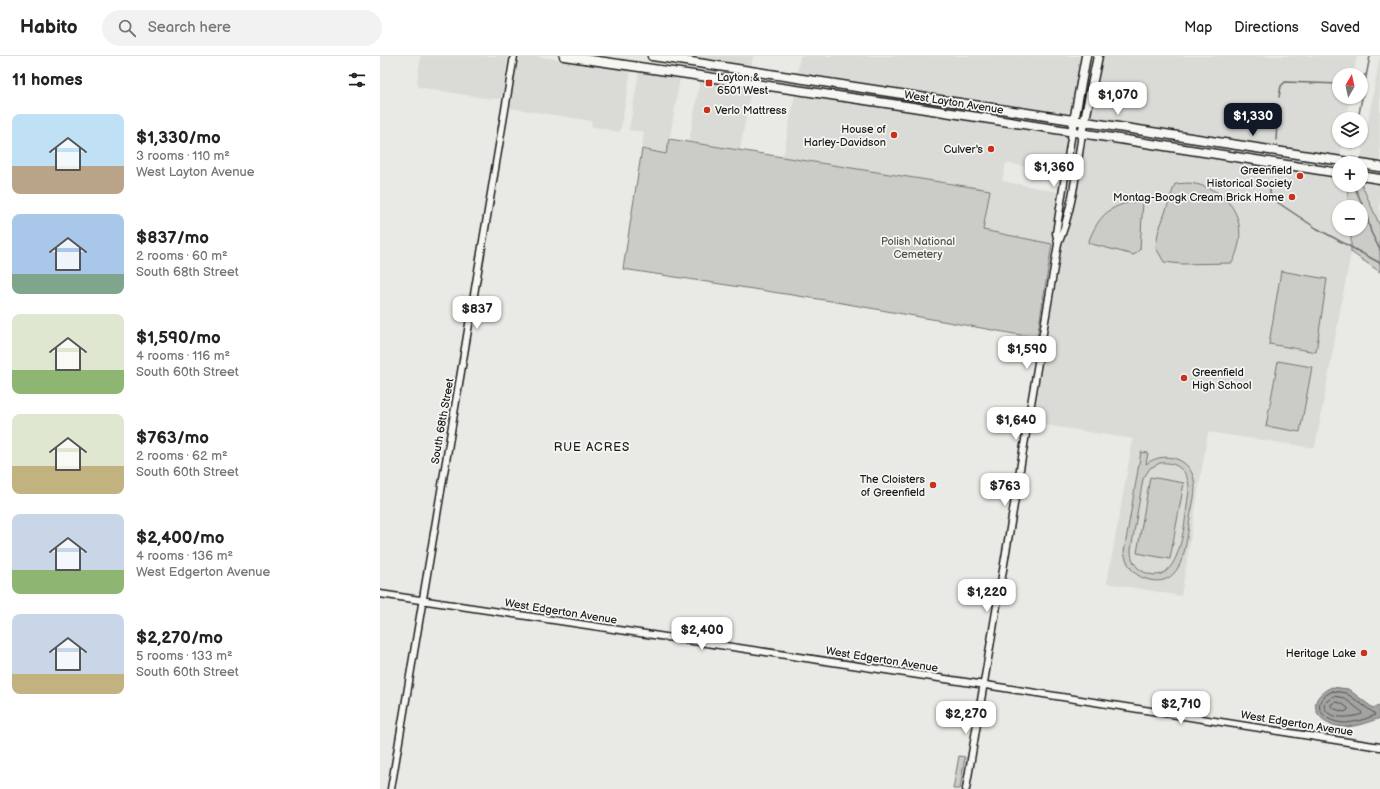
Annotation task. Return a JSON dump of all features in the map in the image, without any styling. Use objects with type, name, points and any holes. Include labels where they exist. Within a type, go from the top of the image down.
[{"type":"main road","name":"West Layton Avenue","points":[[564,56],[898,104],[1332,172]]},
{"type":"main road","name":"West Layton Avenue","points":[[652,56],[1332,159]]},
{"type":"main road","points":[[1072,132],[1086,56]]},
{"type":"main road","points":[[1082,134],[1098,56]]},
{"type":"main road","points":[[1083,74],[1094,76]]},
{"type":"main road","points":[[1368,165],[1380,167]]},
{"type":"main road","points":[[1368,177],[1380,179]]},
{"type":"street","name":"South 68th Street","points":[[391,789],[514,56]]},
{"type":"street","points":[[1058,243],[1056,233],[1072,132]]},
{"type":"street","points":[[966,789],[1058,243],[1065,226],[1082,134]]},
{"type":"street","points":[[1066,170],[1076,171]]},
{"type":"street","name":"West Edgerton Avenue","points":[[380,594],[984,685],[1380,747]]},
{"type":"shaded area","points":[[421,56],[508,56],[502,97],[498,99],[485,98],[418,87],[417,81]]},
{"type":"shaded area","points":[[521,56],[535,56],[631,70],[620,132],[591,126],[592,121],[510,108],[518,62]]},
{"type":"shaded area","points":[[675,56],[753,56],[751,67]]},
{"type":"shaded area","points":[[800,56],[1082,56],[1071,110],[1067,113],[797,74]]},
{"type":"shaded area","points":[[1101,56],[1357,56],[1354,68],[1332,68],[1332,104],[1349,104],[1347,112],[1332,112],[1332,148],[1342,148],[1340,156],[1093,118],[1090,112]]},
{"type":"shaded area","points":[[1380,56],[1380,163],[1368,160],[1368,156],[1362,156],[1363,148],[1368,148],[1368,121]]},
{"type":"shaded area","points":[[639,72],[680,78],[667,154],[642,149],[644,132],[629,130]]},
{"type":"shaded area","points":[[700,80],[751,88],[740,150],[689,143]]},
{"type":"shaded area","points":[[795,94],[1065,135],[1067,142],[1062,173],[1006,163],[1002,181],[1058,192],[1052,244],[983,230],[990,190],[783,157]]},
{"type":"shaded area","name":"Greenfield High School","points":[[1091,138],[1332,176],[1332,192],[1348,192],[1348,200],[1332,200],[1332,236],[1351,236],[1351,252],[1315,448],[1208,432],[1181,596],[1107,583],[1133,439],[1033,423],[1060,262],[1083,143],[1086,139]]},
{"type":"shaded area","points":[[1368,183],[1380,184],[1380,226],[1365,192],[1368,192]]},
{"type":"green space","name":"Polish National Cemetery","points":[[669,139],[990,190],[983,230],[1052,244],[1037,338],[831,301],[623,269],[642,149],[666,154]]},
{"type":"green space","points":[[1189,183],[1204,186],[1217,192],[1227,200],[1234,211],[1239,222],[1240,235],[1238,249],[1232,263],[1181,264],[1164,262],[1156,248],[1158,233],[1175,184]]},
{"type":"green space","points":[[1348,192],[1365,192],[1380,226],[1380,272],[1351,252],[1351,236],[1368,236],[1368,200],[1348,200]]},
{"type":"green space","points":[[1143,201],[1140,249],[1134,255],[1088,243],[1097,224],[1108,212],[1122,204]]},
{"type":"green space","points":[[1281,271],[1327,279],[1316,352],[1269,344]]},
{"type":"green space","points":[[1278,361],[1312,367],[1300,432],[1266,426]]},
{"type":"green space","points":[[1141,452],[1148,453],[1146,464],[1153,460],[1167,457],[1181,461],[1191,472],[1194,479],[1195,488],[1187,539],[1181,562],[1176,571],[1168,578],[1159,581],[1146,579],[1131,569],[1124,552]],"holes":[[[1160,463],[1177,466],[1182,470],[1187,479],[1189,491],[1180,547],[1174,561],[1167,570],[1157,575],[1144,572],[1138,568],[1133,560],[1131,550],[1143,479],[1150,468]]]},
{"type":"green space","points":[[1150,477],[1184,483],[1170,559],[1137,553]]},
{"type":"green space","points":[[959,756],[965,757],[960,789],[953,789]]},
{"type":"water","points":[[1332,687],[1348,689],[1373,708],[1380,705],[1380,718],[1348,727],[1327,722],[1320,717],[1315,705],[1317,698],[1323,692]]},
{"type":"waterway","points":[[1359,112],[1370,56]]},
{"type":"waterway","points":[[1279,97],[1281,86],[1285,82],[1332,84]]},
{"type":"waterway","points":[[1276,140],[1278,105]]},
{"type":"waterway","points":[[1270,182],[1270,194],[1277,202],[1316,228],[1380,263]]},
{"type":"waterway","points":[[1357,192],[1366,213],[1371,232],[1380,250]]},
{"type":"place","name":"Layton & 6501 West","points":[[709,83]]},
{"type":"place","name":"Verlo Mattress","points":[[707,110]]},
{"type":"place","name":"House of Harley-Davidson","points":[[894,135]]},
{"type":"place","name":"Culver's","points":[[991,149]]},
{"type":"place","name":"Greenfield Historical Society","points":[[1300,176]]},
{"type":"place","name":"Montag-Boogk Cream Brick Home","points":[[1292,197]]},
{"type":"place","name":"Greenfield High School","points":[[1184,378]]},
{"type":"place","name":"The Cloisters of Greenfield","points":[[933,485]]},
{"type":"place","name":"Heritage Lake","points":[[1364,653]]},
{"type":"district","name":"RUE ACRES","points":[[592,447]]}]
